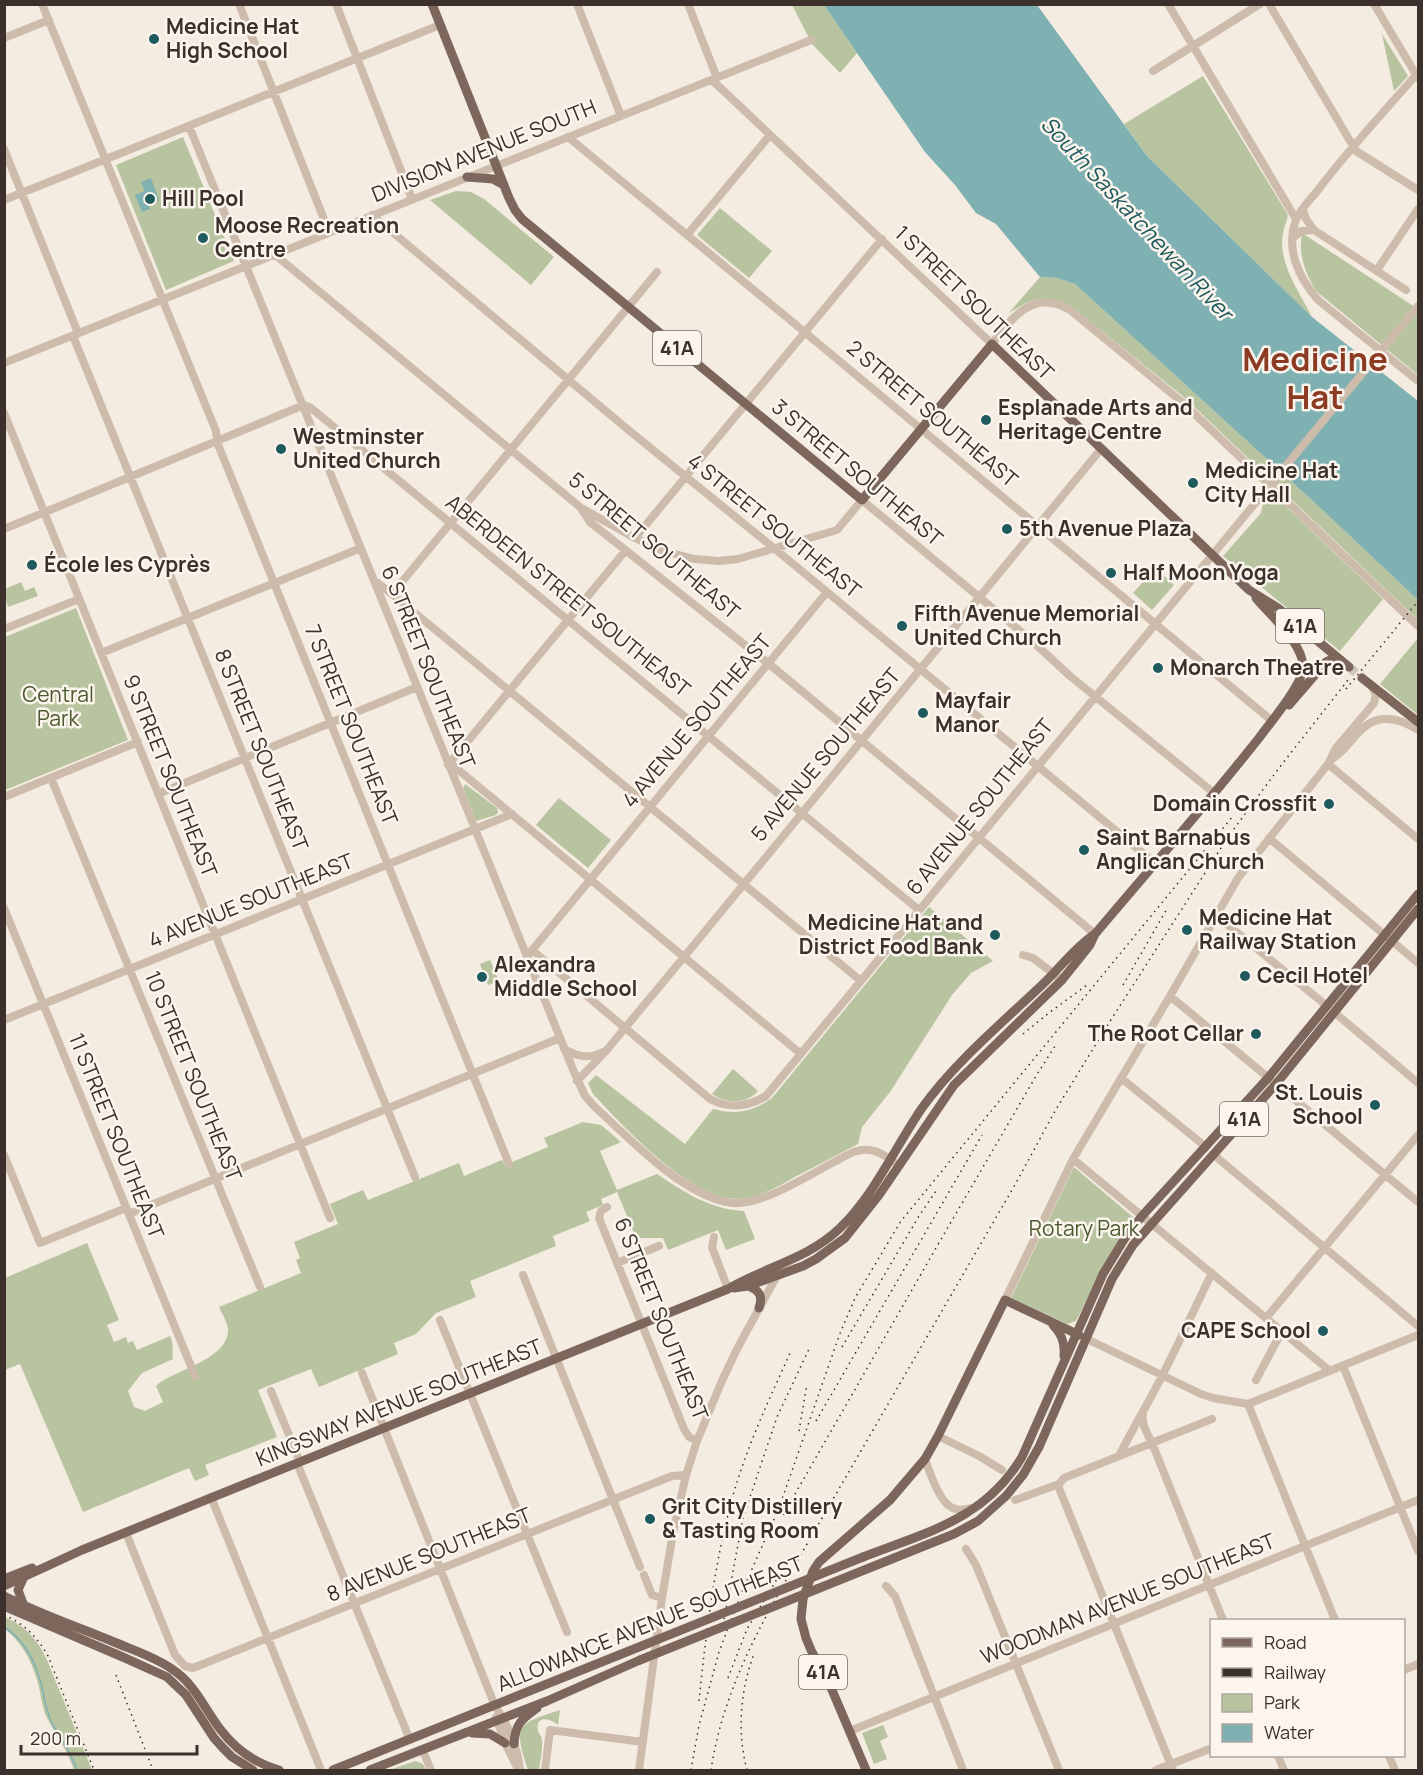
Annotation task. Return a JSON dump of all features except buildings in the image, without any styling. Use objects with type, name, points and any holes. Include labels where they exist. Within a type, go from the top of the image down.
[{"type":"main road","name":"41A","points":[[432,4],[496,165]]},
{"type":"main road","name":"3 STREET SOUTHEAST","points":[[496,165],[515,210],[526,223],[862,500]]},
{"type":"main road","points":[[467,177],[493,179],[504,186]]},
{"type":"main road","points":[[862,500],[992,344]]},
{"type":"main road","name":"1 STREET SOUTHEAST","points":[[992,344],[1249,590],[1278,608],[1345,663],[1332,659],[1322,665],[1284,712],[1272,721]]},
{"type":"main road","points":[[894,1162],[921,1109],[946,1078],[1085,941],[1095,934],[1272,721],[1300,679],[1303,668],[1302,659],[1293,641],[1249,590]]},
{"type":"main road","points":[[1362,678],[1418,722]]},
{"type":"main road","name":"41A","points":[[1087,1339],[1112,1279],[1132,1245],[1214,1155],[1389,938],[1419,894]]},
{"type":"main road","name":"41A","points":[[1389,938],[1419,909]]},
{"type":"main road","points":[[894,1162],[954,1085],[1062,980],[1090,945],[1095,934]]},
{"type":"main road","name":"41A","points":[[1076,1334],[1103,1274],[1125,1238],[1142,1216],[1272,1081]]},
{"type":"main road","name":"KINGSWAY AVENUE SOUTHEAST","points":[[4,1579],[126,1533],[728,1289],[813,1249],[828,1239],[854,1213],[894,1162]]},
{"type":"main road","name":"KINGSWAY AVENUE SOUTHEAST","points":[[728,1289],[748,1286],[778,1276],[816,1259],[845,1238],[879,1195],[894,1162]]},
{"type":"main road","points":[[748,1286],[756,1289],[760,1295],[762,1300],[759,1308]]},
{"type":"main road","name":"41A","points":[[866,1770],[832,1690],[811,1650],[801,1619],[803,1599],[813,1571],[819,1562],[890,1500],[925,1459],[1005,1300]]},
{"type":"main road","points":[[1005,1300],[1087,1339]]},
{"type":"main road","points":[[1048,1321],[1063,1340],[1064,1355],[1060,1370]]},
{"type":"main road","name":"ALLOWANCE AVENUE SOUTHEAST","points":[[333,1770],[952,1522],[978,1506],[1013,1472],[1022,1457],[1076,1334]]},
{"type":"main road","name":"ALLOWANCE AVENUE SOUTHEAST","points":[[370,1770],[547,1701],[640,1660],[941,1540],[978,1521],[1006,1496],[1023,1475],[1039,1447],[1087,1339]]},
{"type":"main road","name":"KINGSWAY AVENUE SOUTHEAST","points":[[4,1586],[82,1550]]},
{"type":"main road","points":[[23,1579],[18,1590],[24,1606]]},
{"type":"main road","points":[[4,1596],[164,1664],[186,1680],[195,1690],[226,1737],[248,1756],[276,1769]]},
{"type":"main road","points":[[4,1606],[166,1677],[192,1703],[223,1748],[232,1757],[253,1770]]},
{"type":"main road","points":[[120,1644],[125,1658]]},
{"type":"main road","points":[[464,1733],[487,1733],[509,1744],[521,1721],[547,1701]]},
{"type":"street","name":"7 STREET SOUTHEAST","points":[[42,4],[216,431],[217,442],[509,1164]]},
{"type":"street","points":[[239,4],[329,232]]},
{"type":"street","points":[[336,4],[412,199]]},
{"type":"street","points":[[577,4],[621,116]]},
{"type":"street","points":[[688,4],[715,79]]},
{"type":"street","points":[[1168,4],[1296,219]]},
{"type":"street","points":[[1154,71],[1260,4]]},
{"type":"street","points":[[1269,4],[1356,151],[1419,190]]},
{"type":"street","points":[[1374,4],[1417,76],[1353,147],[1296,219],[1293,252],[1298,270],[1318,300],[1419,381]]},
{"type":"street","points":[[4,38],[49,20]]},
{"type":"street","points":[[4,200],[440,25]]},
{"type":"street","name":"DIVISION AVENUE SOUTH","points":[[4,363],[811,40]]},
{"type":"street","name":"1 STREET SOUTHEAST","points":[[715,79],[770,135],[992,344]]},
{"type":"street","name":"6 STREET SOUTHEAST","points":[[189,126],[577,1081],[591,1104],[661,1167],[692,1188],[728,1203],[746,1203],[765,1198],[856,1151],[875,1151],[894,1162]]},
{"type":"street","points":[[687,235],[770,135]]},
{"type":"street","name":"2 STREET SOUTHEAST","points":[[568,137],[1272,721]]},
{"type":"street","name":"8 STREET SOUTHEAST","points":[[4,149],[130,478],[415,1177]]},
{"type":"street","points":[[1377,270],[1419,209]]},
{"type":"street","points":[[1303,210],[1314,230],[1406,290]]},
{"type":"street","name":"4 STREET SOUTHEAST","points":[[372,215],[568,380],[1155,863]]},
{"type":"street","points":[[1293,238],[1301,231],[1314,230]]},
{"type":"street","points":[[635,538],[882,239]]},
{"type":"street","name":"5 STREET SOUTHEAST","points":[[274,254],[580,507],[590,522],[768,663],[1095,934]]},
{"type":"street","points":[[392,594],[657,272]]},
{"type":"street","points":[[992,344],[1006,326],[1029,306],[1044,302],[1063,305],[1182,402],[1419,626]]},
{"type":"street","name":"6 AVENUE SOUTHEAST","points":[[625,1028],[719,1104],[747,1105],[766,1096],[1419,306]]},
{"type":"street","points":[[4,529],[304,405]]},
{"type":"street","name":"ABERDEEN STREET SOUTHEAST","points":[[304,405],[311,408],[450,522],[919,910]]},
{"type":"street","name":"9 STREET SOUTHEAST","points":[[4,414],[330,1218]]},
{"type":"street","name":"5 AVENUE SOUTHEAST","points":[[577,1081],[684,957],[1101,450]]},
{"type":"street","points":[[580,507],[635,538],[664,551],[706,561],[729,561],[837,530],[862,500]]},
{"type":"street","name":"3 STREET SOUTHEAST","points":[[862,500],[1214,793]]},
{"type":"street","points":[[101,653],[361,548]]},
{"type":"street","points":[[626,550],[449,764],[591,878],[801,1053]]},
{"type":"street","points":[[374,581],[861,981]]},
{"type":"street","name":"4 AVENUE SOUTHEAST","points":[[527,958],[827,592]]},
{"type":"street","points":[[4,629],[79,599]]},
{"type":"street","points":[[1005,1300],[1073,1159],[1238,878],[1329,762],[1336,748],[1374,703],[1376,694],[1371,685]]},
{"type":"street","points":[[158,794],[417,687]]},
{"type":"street","points":[[1329,762],[1341,754],[1363,728],[1379,720],[1397,719],[1419,730]]},
{"type":"street","points":[[4,798],[138,742]]},
{"type":"street","points":[[1329,762],[1419,839]]},
{"type":"street","name":"10 STREET SOUTHEAST","points":[[51,778],[260,1287]]},
{"type":"street","name":"4 AVENUE SOUTHEAST","points":[[4,1020],[512,814]]},
{"type":"street","points":[[1269,838],[1419,963]]},
{"type":"street","name":"11 STREET SOUTHEAST","points":[[4,908],[195,1376]]},
{"type":"street","points":[[1217,916],[1419,1083]]},
{"type":"street","points":[[532,950],[625,1028]]},
{"type":"street","points":[[1023,955],[1033,958],[1062,980]]},
{"type":"street","points":[[1170,996],[1419,1202]]},
{"type":"street","points":[[4,1155],[40,1243],[215,1179],[560,1038]]},
{"type":"street","points":[[564,1048],[574,1055],[589,1057],[604,1052]]},
{"type":"street","points":[[1121,1078],[1206,1147]]},
{"type":"street","points":[[1266,1318],[1419,1135]]},
{"type":"street","points":[[1214,1155],[1419,1326]]},
{"type":"street","points":[[1073,1159],[1330,1371]]},
{"type":"street","name":"6 STREET SOUTHEAST","points":[[607,1207],[601,1211],[599,1218],[684,1429],[689,1437],[697,1441]]},
{"type":"street","points":[[714,1237],[712,1247],[728,1289]]},
{"type":"street","points":[[617,1263],[658,1246]]},
{"type":"street","points":[[639,1770],[662,1598],[686,1475],[697,1441],[725,1374],[783,1263]]},
{"type":"street","points":[[1119,1456],[1163,1374],[1212,1273]]},
{"type":"street","points":[[522,1275],[652,1595],[662,1598]]},
{"type":"street","points":[[440,1320],[567,1632]]},
{"type":"street","points":[[1256,1380],[1282,1331]]},
{"type":"street","points":[[1087,1339],[1201,1394],[1248,1404],[1419,1335]]},
{"type":"street","points":[[1343,1366],[1419,1551]]},
{"type":"street","points":[[362,1373],[519,1770]]},
{"type":"street","points":[[271,1391],[410,1740]]},
{"type":"street","points":[[1248,1404],[1335,1619]]},
{"type":"street","points":[[1143,1413],[1143,1423],[1223,1619]]},
{"type":"street","points":[[1016,1500],[1059,1484],[1064,1478],[1212,1419]]},
{"type":"street","points":[[938,1436],[1002,1470]]},
{"type":"street","points":[[925,1459],[932,1478],[950,1507],[965,1510],[978,1506]]},
{"type":"street","name":"8 AVENUE SOUTHEAST","points":[[126,1533],[175,1655],[185,1666],[196,1667],[672,1476],[686,1475]]},
{"type":"street","points":[[1059,1484],[1172,1768]]},
{"type":"street","points":[[212,1497],[321,1770]]},
{"type":"street","name":"WOODMAN AVENUE SOUTHEAST","points":[[850,1731],[1419,1500]]},
{"type":"street","points":[[966,1548],[976,1565],[1059,1770]]},
{"type":"street","points":[[886,1586],[895,1596],[963,1770]]},
{"type":"street","points":[[1405,1670],[1419,1664]]},
{"type":"street","points":[[545,1770],[550,1730],[643,1742]]},
{"type":"street","points":[[1156,1770],[1172,1768],[1210,1749]]},
{"type":"street","points":[[423,1750],[431,1770]]},
{"type":"green space","points":[[792,5],[824,5],[857,53],[840,73],[812,44]]},
{"type":"green space","points":[[1382,34],[1408,76],[1394,91]]},
{"type":"green space","points":[[1203,76],[1288,215],[1283,233],[1283,255],[1291,277],[1312,317],[1147,156],[1124,124]]},
{"type":"green space","points":[[183,137],[234,261],[166,290],[116,165]]},
{"type":"green space","points":[[456,191],[471,192],[484,199],[554,257],[531,285],[430,200]]},
{"type":"green space","points":[[720,208],[772,251],[749,278],[697,235]]},
{"type":"green space","points":[[1302,233],[1418,309],[1418,375],[1316,291],[1303,263]]},
{"type":"green space","points":[[1040,277],[1057,278],[1075,284],[1418,600],[1418,620],[1185,398],[1072,307],[1054,300],[1039,299],[1024,304],[1008,314]]},
{"type":"green space","points":[[1273,494],[1383,599],[1340,651],[1223,556],[1261,513],[1263,504]]},
{"type":"green space","points":[[1155,568],[1174,585],[1152,610],[1133,593]]},
{"type":"green space","points":[[21,582],[25,591],[34,587],[38,596],[8,607],[5,589]]},
{"type":"green space","name":"Central Park","points":[[76,608],[128,740],[5,790],[5,637]]},
{"type":"green space","points":[[1418,638],[1418,715],[1380,684]]},
{"type":"green space","points":[[465,784],[497,808],[496,815],[476,821],[463,788]]},
{"type":"green space","points":[[559,798],[611,840],[588,868],[536,825]]},
{"type":"green space","points":[[929,907],[993,961],[971,973],[952,995],[890,1092],[862,1127],[858,1144],[777,1187],[753,1197],[728,1198],[707,1191],[685,1179],[642,1144],[593,1094],[588,1083],[596,1075],[685,1144],[713,1109],[737,1112],[765,1103],[772,1098]]},
{"type":"green space","points":[[490,960],[499,981],[488,985],[480,964]]},
{"type":"green space","points":[[733,1069],[758,1091],[748,1098],[736,1101],[724,1100],[712,1094]]},
{"type":"green space","points":[[583,1122],[601,1125],[621,1142],[600,1151],[617,1190],[657,1174],[709,1204],[744,1211],[755,1239],[726,1250],[718,1230],[668,1250],[663,1238],[636,1238],[617,1192],[601,1199],[603,1205],[586,1212],[590,1221],[553,1236],[556,1246],[470,1281],[476,1297],[436,1313],[416,1334],[394,1343],[398,1354],[319,1387],[311,1369],[258,1390],[277,1437],[205,1465],[209,1475],[195,1481],[189,1468],[83,1512],[20,1364],[5,1370],[5,1278],[87,1243],[119,1320],[107,1325],[114,1342],[126,1337],[128,1343],[133,1341],[137,1350],[170,1336],[173,1345],[173,1359],[142,1373],[128,1391],[134,1407],[145,1411],[163,1402],[156,1386],[210,1357],[226,1340],[228,1327],[219,1307],[301,1273],[296,1260],[300,1258],[294,1242],[338,1224],[330,1204],[363,1190],[368,1200],[459,1163],[464,1176],[502,1160],[505,1165],[548,1147],[544,1138]]},
{"type":"green space","name":"Rotary Park","points":[[1074,1167],[1134,1218],[1100,1273],[1076,1321],[1067,1324],[1011,1298]]},
{"type":"green space","points":[[4,1617],[25,1629],[43,1652],[92,1770],[74,1770],[46,1716],[32,1665],[21,1645],[5,1629]]},
{"type":"green space","points":[[560,1710],[558,1725],[544,1719],[539,1722],[538,1731],[542,1738],[542,1751],[539,1770],[528,1770],[521,1744],[522,1728],[535,1719]]},
{"type":"green space","points":[[883,1725],[888,1737],[880,1741],[887,1759],[874,1764],[862,1733]]},
{"type":"green space","points":[[415,1761],[423,1764],[426,1770],[389,1770]]},
{"type":"water","name":"South Saskatchewan River","points":[[824,5],[1037,5],[1147,156],[1312,317],[1418,401],[1418,600],[1075,284],[1057,278],[1040,277],[996,224],[976,213],[955,185],[925,152]]},
{"type":"water","points":[[151,178],[159,200],[149,205],[150,209],[142,212],[135,195],[145,191],[141,182]]},
{"type":"waterway","points":[[4,1627],[17,1637],[31,1657],[51,1721],[77,1770]]},
{"type":"tunnel","points":[[1349,667],[1362,678]]},
{"type":"railway","points":[[1346,689],[1418,601]]},
{"type":"railway","points":[[711,1770],[722,1722],[737,1677],[769,1611],[1016,1183],[1055,1111],[1228,837],[1348,680]]},
{"type":"railway","points":[[691,1770],[699,1725],[719,1652],[741,1594],[779,1508],[839,1336],[855,1298],[901,1221],[1233,816]]},
{"type":"railway","points":[[1123,985],[1168,907]]},
{"type":"railway","points":[[1023,1034],[1087,985]]},
{"type":"railway","points":[[783,1515],[1057,1043]]},
{"type":"railway","points":[[816,1421],[982,1135]]},
{"type":"railway","points":[[842,1347],[936,1191]]},
{"type":"railway","points":[[723,1625],[743,1518],[777,1417],[809,1349]]},
{"type":"railway","points":[[699,1701],[711,1600],[732,1499],[751,1443],[791,1351]]},
{"type":"railway","points":[[799,1431],[807,1384]]},
{"type":"railway","points":[[728,1678],[747,1629],[783,1569]]},
{"type":"railway","points":[[4,1615],[30,1632],[48,1656],[94,1770]]},
{"type":"railway","points":[[747,1770],[741,1727],[743,1697],[754,1654]]},
{"type":"railway","points":[[116,1675],[153,1770]]},
{"type":"place","name":"Medicine Hat High School","points":[[154,39]]},
{"type":"place","name":"Hill Pool","points":[[150,199]]},
{"type":"place","name":"Moose Recreation Centre","points":[[203,238]]},
{"type":"place","name":"Esplanade Arts and Heritage Centre","points":[[986,420]]},
{"type":"place","name":"Westminster United Church","points":[[281,449]]},
{"type":"place","name":"Medicine Hat City Hall","points":[[1193,483]]},
{"type":"place","name":"5th Avenue Plaza","points":[[1007,529]]},
{"type":"place","name":"École les Cyprès","points":[[32,565]]},
{"type":"place","name":"Half Moon Yoga","points":[[1111,573]]},
{"type":"place","name":"Fifth Avenue Memorial United Church","points":[[902,626]]},
{"type":"place","name":"Monarch Theatre","points":[[1158,668]]},
{"type":"place","name":"Mayfair Manor","points":[[923,713]]},
{"type":"place","name":"Domain Crossfit","points":[[1329,804]]},
{"type":"place","name":"Saint Barnabus Anglican Church","points":[[1084,850]]},
{"type":"place","name":"Medicine Hat Railway Station","points":[[1187,930]]},
{"type":"place","name":"Medicine Hat and District Food Bank","points":[[995,935]]},
{"type":"place","name":"Cecil Hotel","points":[[1245,976]]},
{"type":"place","name":"Alexandra Middle School","points":[[482,977]]},
{"type":"place","name":"The Root Cellar","points":[[1256,1034]]},
{"type":"place","name":"St. Louis School","points":[[1375,1105]]},
{"type":"place","name":"CAPE School","points":[[1323,1331]]},
{"type":"place","name":"Grit City Distillery & Tasting Room","points":[[650,1519]]},
{"type":"district","name":"Medicine Hat","points":[[1315,378]]}]
